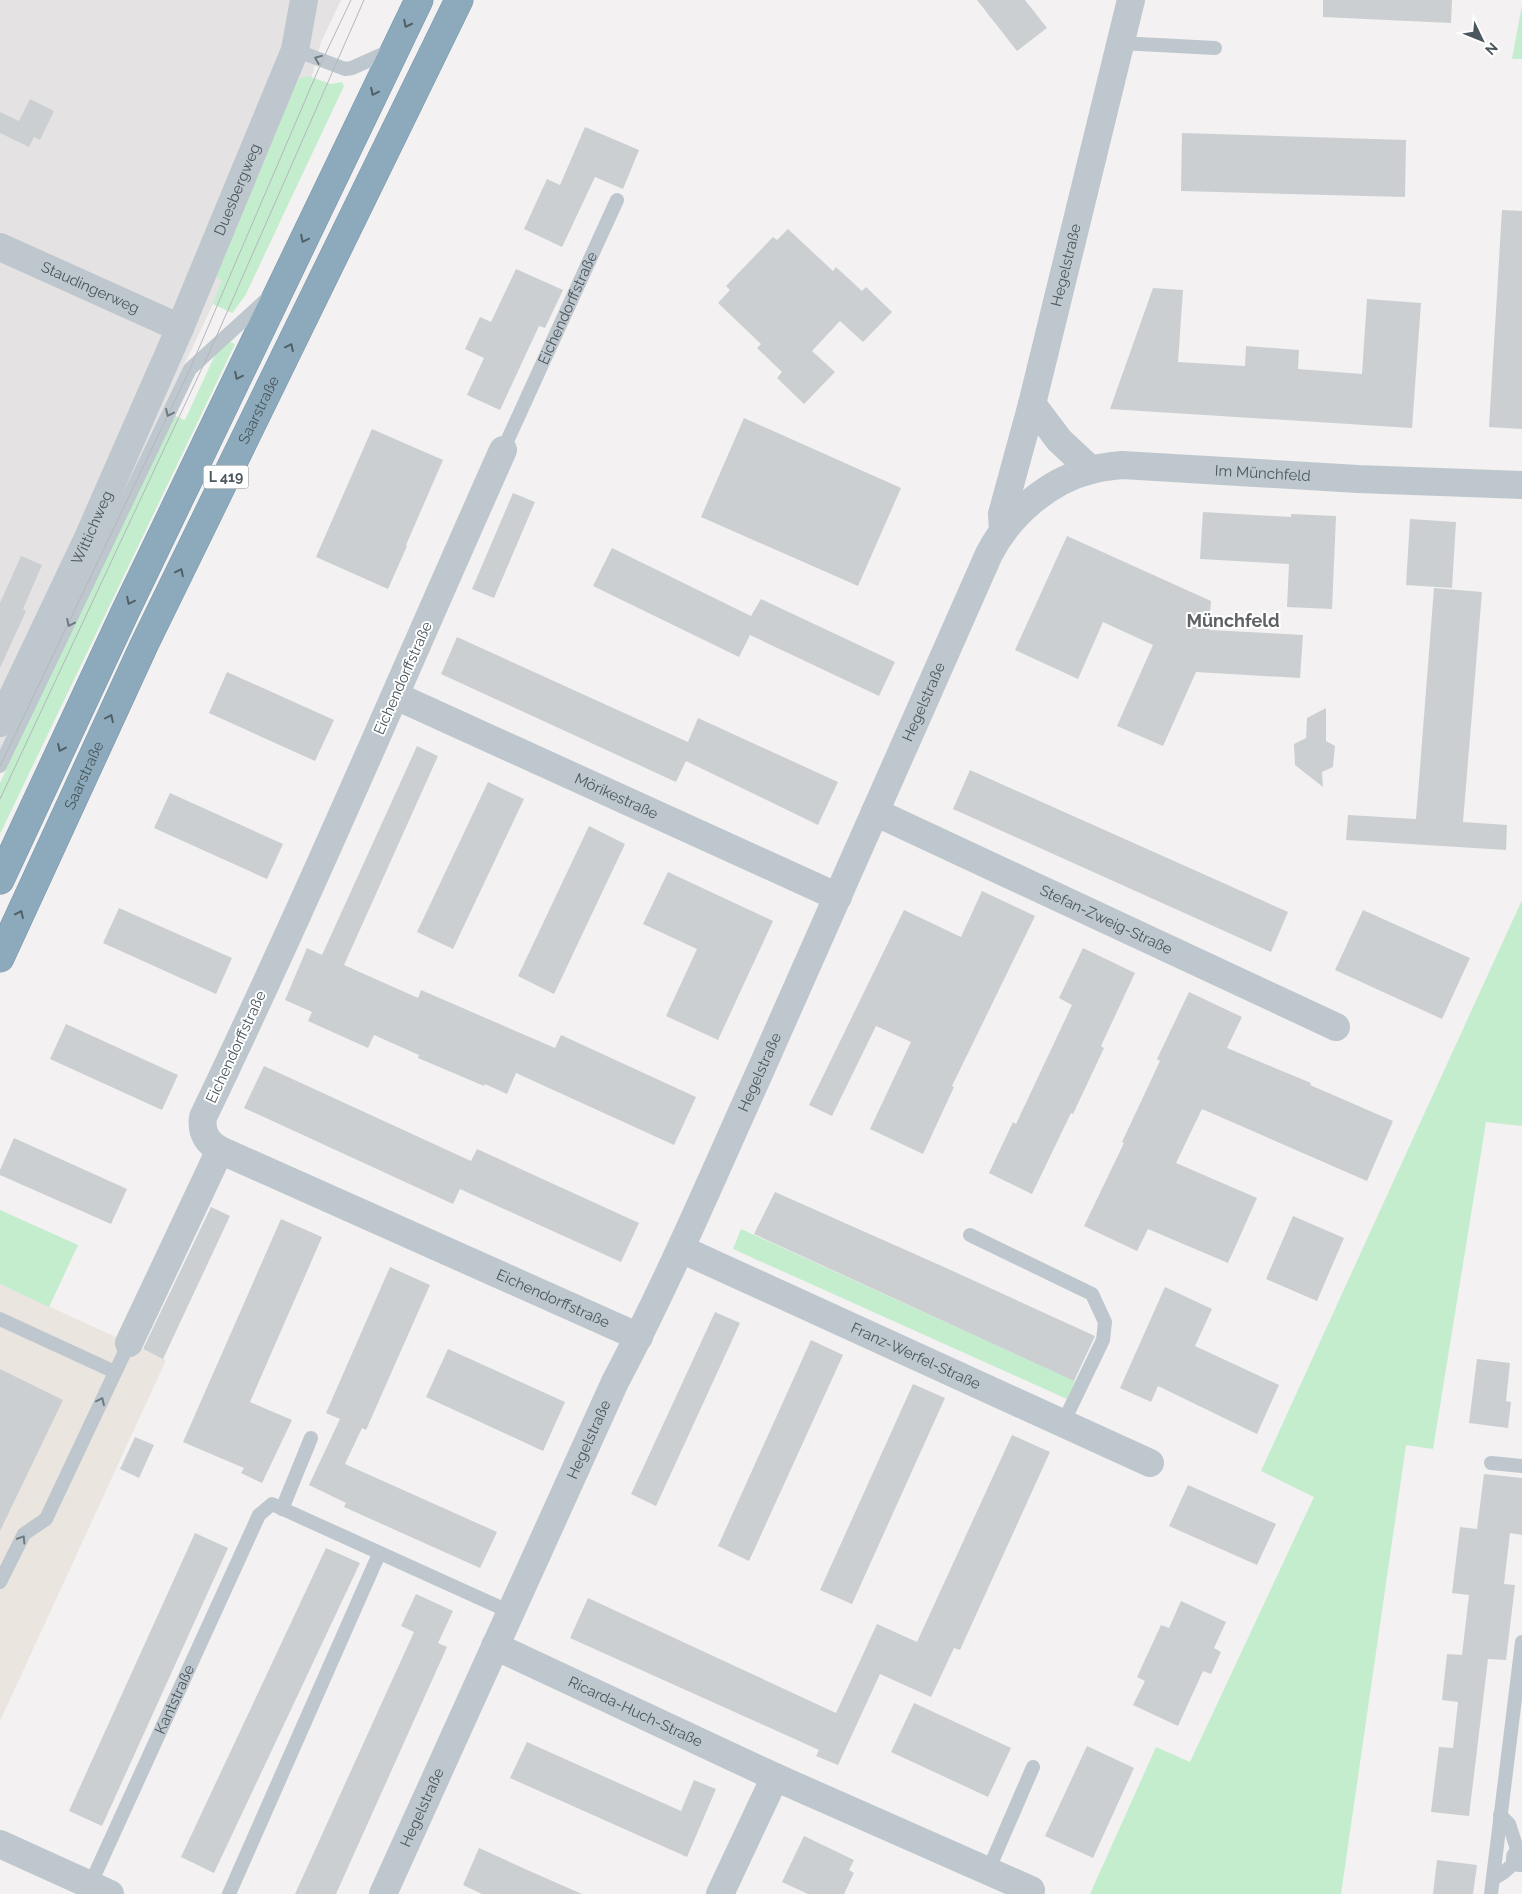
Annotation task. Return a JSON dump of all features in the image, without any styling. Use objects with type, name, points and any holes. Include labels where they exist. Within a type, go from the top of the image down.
[{"type":"highway","name":"L 419","points":[[0,880],[125,612],[419,0]]},
{"type":"highway","name":"Saarstraße","points":[[0,958],[145,643],[459,0]]},
{"type":"street","name":"Duesbergweg","points":[[180,328],[295,50],[304,0]]},
{"type":"street","name":"Hegelstraße","points":[[1003,531],[1002,514],[1032,404],[1131,0]]},
{"type":"street","name":"Staudingerweg","points":[[0,247],[180,328]]},
{"type":"street","name":"Wittichweg","points":[[0,723],[87,540],[180,328]]},
{"type":"street","points":[[1032,404],[1059,440],[1091,470]]},
{"type":"street","name":"Eichendorffstraße","points":[[503,450],[396,696],[246,1028],[203,1116],[202,1127],[204,1136],[211,1145],[220,1150],[639,1337]]},
{"type":"street","name":"Im Münchfeld","points":[[1091,470],[1122,465],[1522,485]]},
{"type":"street","name":"Hegelstraße","points":[[383,1894],[615,1382],[681,1249],[989,554],[1003,531],[1021,511],[1050,488],[1068,478],[1091,470]]},
{"type":"street","name":"Mörikestraße","points":[[396,696],[838,897]]},
{"type":"street","name":"Stefan-Zweig-Straße","points":[[876,812],[1336,1027]]},
{"type":"street","points":[[129,1343],[220,1150]]},
{"type":"street","name":"Franz-Werfel-Straße","points":[[681,1249],[1150,1463]]},
{"type":"street","name":"Ricarda-Huch-Straße","points":[[495,1646],[775,1777],[1031,1890]]},
{"type":"street","points":[[720,1894],[775,1777]]},
{"type":"street","name":"Kantstraße","points":[[0,1844],[100,1889]]},
{"type":"lane","points":[[1120,43],[1215,48]]},
{"type":"lane","points":[[295,50],[345,69],[352,68],[395,48]]},
{"type":"lane","name":"Eichendorffstraße","points":[[503,450],[617,200]]},
{"type":"lane","points":[[0,766],[190,369],[282,285]]},
{"type":"lane","points":[[970,1235],[1092,1294],[1105,1322],[1103,1340],[1063,1423]]},
{"type":"lane","points":[[0,1319],[115,1372]]},
{"type":"lane","points":[[0,1582],[24,1534],[46,1519],[129,1343]]},
{"type":"lane","points":[[311,1438],[282,1509],[510,1612]]},
{"type":"lane","points":[[1491,1463],[1522,1466]]},
{"type":"lane","name":"Kantstraße","points":[[100,1889],[258,1515],[272,1504],[282,1509]]},
{"type":"lane","points":[[229,1894],[379,1554]]},
{"type":"lane","points":[[1491,1894],[1522,1642]]},
{"type":"lane","points":[[988,1871],[1033,1766]]},
{"type":"lane","points":[[1493,1879],[1521,1858],[1509,1824],[1500,1815]]},
{"type":"shaded area","points":[[0,0],[341,0],[321,42],[312,76],[213,304],[0,755]]},
{"type":"shaded area","points":[[0,1284],[166,1360],[0,1721]]},
{"type":"green space","points":[[1522,5],[1522,59],[1512,59]]},
{"type":"green space","points":[[308,76],[331,84],[342,82],[344,86],[245,296],[232,313],[213,304],[222,280],[216,277],[297,82],[300,78]]},
{"type":"green space","points":[[228,341],[235,344],[0,834],[0,783],[173,415],[185,420],[215,355]]},
{"type":"green space","points":[[1522,900],[1522,1126],[1486,1122],[1433,1449],[1406,1445],[1341,1894],[1090,1894],[1156,1747],[1190,1762],[1314,1497],[1261,1471]]},
{"type":"green space","points":[[0,1210],[78,1245],[49,1307],[0,1284]]},
{"type":"green space","points":[[741,1229],[1075,1381],[1067,1399],[733,1249]]},
{"type":"building","points":[[977,0],[1025,0],[1047,28],[1017,51]]},
{"type":"building","points":[[1323,0],[1452,0],[1451,23],[1323,17]]},
{"type":"building","points":[[30,99],[54,111],[40,140],[34,137],[29,147],[0,133],[0,112],[19,121]]},
{"type":"building","points":[[585,127],[639,150],[623,189],[595,177],[562,247],[524,229],[547,179],[560,185]]},
{"type":"building","points":[[1182,133],[1406,140],[1405,197],[1181,191]]},
{"type":"building","points":[[1502,210],[1522,211],[1522,429],[1489,427]]},
{"type":"building","points":[[788,229],[833,271],[836,267],[862,291],[866,287],[892,312],[863,342],[840,321],[812,351],[835,372],[804,404],[777,378],[782,372],[757,348],[761,344],[718,303],[730,290],[726,286],[773,237],[777,240]]},
{"type":"building","points":[[516,269],[563,290],[545,328],[539,326],[500,410],[467,395],[484,358],[465,349],[480,317],[491,322]]},
{"type":"building","points":[[1153,288],[1183,290],[1178,362],[1245,366],[1246,346],[1299,350],[1298,369],[1362,374],[1367,299],[1421,303],[1412,428],[1110,409]]},
{"type":"building","points":[[744,418],[901,488],[858,586],[701,517]]},
{"type":"building","points":[[372,429],[443,460],[388,589],[316,557]]},
{"type":"building","points":[[513,493],[535,502],[494,598],[472,589]]},
{"type":"building","points":[[1203,512],[1291,517],[1291,514],[1336,516],[1332,609],[1287,607],[1289,564],[1200,559]]},
{"type":"building","points":[[1410,519],[1456,522],[1452,588],[1406,585]]},
{"type":"building","points":[[1067,536],[1211,601],[1209,630],[1303,635],[1300,678],[1196,672],[1163,746],[1117,726],[1153,645],[1103,622],[1078,679],[1015,650]]},
{"type":"building","points":[[612,548],[751,616],[761,599],[895,662],[879,696],[750,635],[739,657],[593,586]]},
{"type":"building","points":[[21,556],[42,565],[23,609],[26,611],[0,668],[0,603]]},
{"type":"building","points":[[1434,588],[1482,592],[1463,822],[1507,825],[1506,850],[1346,840],[1348,815],[1416,819]]},
{"type":"building","points":[[457,637],[688,742],[698,718],[838,782],[818,825],[686,761],[676,782],[441,674]]},
{"type":"building","points":[[227,672],[334,720],[315,761],[209,713]]},
{"type":"building","points":[[1326,708],[1326,741],[1335,746],[1333,767],[1322,772],[1323,787],[1295,765],[1294,744],[1306,738],[1307,718]]},
{"type":"building","points":[[417,746],[438,756],[344,965],[418,998],[421,990],[555,1048],[561,1035],[696,1097],[674,1145],[516,1073],[507,1094],[418,1058],[419,1055],[374,1035],[368,1048],[308,1021],[312,1012],[285,1000],[307,948],[322,955]]},
{"type":"building","points":[[970,770],[1288,912],[1271,952],[953,809]]},
{"type":"building","points":[[488,782],[524,799],[453,949],[417,932]]},
{"type":"building","points":[[170,793],[283,844],[267,879],[154,828]]},
{"type":"building","points":[[589,826],[625,844],[554,994],[518,976]]},
{"type":"building","points":[[668,872],[773,921],[718,1040],[666,1016],[697,949],[643,924]]},
{"type":"building","points":[[982,891],[1035,916],[952,1086],[954,1087],[923,1154],[870,1129],[911,1042],[876,1026],[832,1116],[809,1105],[904,910],[961,937]]},
{"type":"building","points":[[119,908],[232,958],[216,994],[103,943]]},
{"type":"building","points":[[1363,910],[1470,958],[1442,1019],[1335,970]]},
{"type":"building","points":[[1083,948],[1135,973],[1101,1046],[1104,1048],[1032,1194],[989,1173],[1013,1122],[1016,1124],[1072,1005],[1059,998]]},
{"type":"building","points":[[1189,992],[1242,1017],[1227,1048],[1311,1083],[1310,1085],[1393,1121],[1367,1181],[1202,1109],[1176,1163],[1257,1198],[1228,1263],[1148,1229],[1137,1251],[1084,1226],[1124,1143],[1122,1142],[1160,1061],[1157,1059]]},
{"type":"building","points":[[66,1024],[178,1075],[162,1110],[50,1059]]},
{"type":"building","points":[[264,1066],[471,1161],[477,1149],[639,1223],[621,1262],[460,1189],[453,1204],[244,1108]]},
{"type":"building","points":[[14,1138],[127,1189],[111,1224],[0,1175],[0,1170]]},
{"type":"building","points":[[775,1192],[1095,1336],[1074,1381],[754,1234]]},
{"type":"building","points":[[211,1207],[230,1216],[163,1359],[143,1349]]},
{"type":"building","points":[[1293,1216],[1344,1238],[1317,1301],[1266,1279]]},
{"type":"building","points":[[281,1219],[322,1237],[250,1402],[292,1420],[262,1483],[241,1473],[244,1468],[183,1442]]},
{"type":"building","points":[[390,1267],[430,1285],[366,1430],[362,1428],[345,1464],[497,1532],[480,1568],[344,1507],[346,1503],[309,1485],[340,1419],[326,1413]]},
{"type":"building","points":[[1165,1287],[1212,1309],[1195,1346],[1279,1385],[1257,1434],[1158,1386],[1151,1402],[1120,1388]]},
{"type":"building","points":[[715,1312],[740,1323],[656,1506],[631,1494]]},
{"type":"building","points":[[811,1340],[843,1355],[749,1561],[718,1546]]},
{"type":"building","points":[[448,1349],[565,1402],[543,1451],[426,1397]]},
{"type":"building","points":[[1477,1359],[1510,1363],[1506,1401],[1511,1402],[1508,1428],[1469,1423]]},
{"type":"building","points":[[0,1369],[63,1400],[0,1531]]},
{"type":"building","points":[[913,1384],[945,1398],[852,1604],[820,1590]]},
{"type":"building","points":[[1012,1435],[1050,1452],[960,1650],[954,1648],[931,1697],[880,1674],[838,1765],[816,1756],[819,1750],[570,1638],[588,1598],[836,1713],[877,1624],[917,1642]]},
{"type":"building","points":[[135,1437],[154,1445],[139,1478],[120,1469]]},
{"type":"building","points":[[1484,1474],[1522,1478],[1522,1535],[1510,1533],[1504,1584],[1515,1585],[1506,1660],[1488,1659],[1469,1816],[1431,1812],[1439,1747],[1453,1748],[1458,1702],[1442,1700],[1447,1654],[1462,1655],[1469,1595],[1452,1593],[1460,1527],[1477,1529]]},
{"type":"building","points":[[1188,1485],[1276,1524],[1257,1565],[1169,1526]]},
{"type":"building","points":[[195,1533],[228,1548],[102,1826],[69,1811]]},
{"type":"building","points":[[326,1548],[360,1563],[214,1873],[181,1857]]},
{"type":"building","points":[[416,1594],[453,1611],[438,1643],[447,1647],[336,1894],[295,1894],[414,1632],[401,1626]]},
{"type":"building","points":[[1181,1601],[1226,1622],[1214,1648],[1221,1652],[1211,1674],[1203,1671],[1178,1726],[1133,1705],[1145,1681],[1137,1677],[1161,1625],[1169,1628]]},
{"type":"building","points":[[914,1703],[1011,1748],[988,1797],[891,1752]]},
{"type":"building","points":[[527,1742],[681,1811],[694,1780],[716,1789],[687,1857],[510,1778]]},
{"type":"building","points":[[1087,1746],[1134,1768],[1093,1858],[1045,1836]]},
{"type":"building","points":[[804,1836],[854,1860],[849,1870],[854,1873],[844,1894],[808,1894],[782,1882]]},
{"type":"building","points":[[479,1848],[582,1894],[482,1894],[463,1885]]},
{"type":"building","points":[[1437,1860],[1477,1865],[1473,1894],[1433,1894]]},
{"type":"tram line","points":[[0,766],[190,369],[322,61],[351,0]]},
{"type":"tram line","points":[[0,799],[210,351],[364,0]]},
{"type":"district","name":"Münchfeld","points":[[1233,620]]}]
